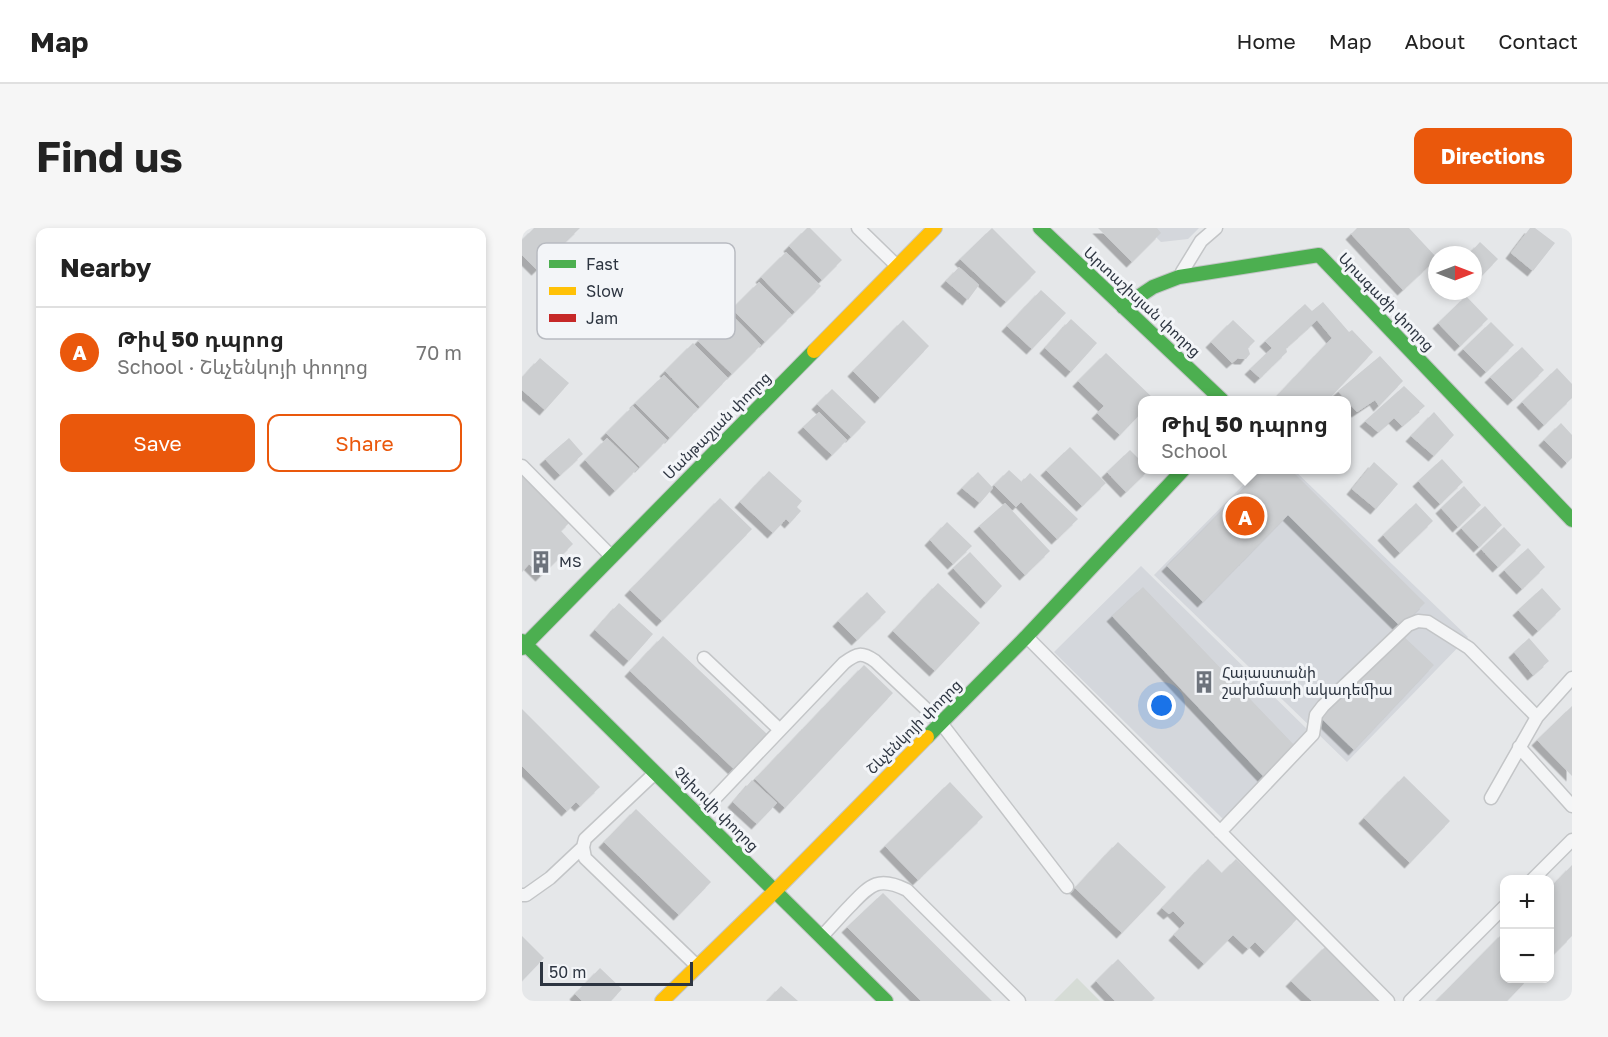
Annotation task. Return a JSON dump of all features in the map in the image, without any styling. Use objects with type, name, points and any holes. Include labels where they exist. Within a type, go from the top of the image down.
[{"type":"street","name":"Մանթաշյան փողոց","points":[[523,644],[612,557],[935,228]]},
{"type":"street","name":"Արտաշիսյան փողոց","points":[[1040,228],[1218,396]]},
{"type":"street","name":"Արագածի փողոց","points":[[1123,307],[1153,287],[1179,277],[1319,255],[1572,520]]},
{"type":"street","name":"Շևչենկոյի փողոց","points":[[662,1001],[775,891],[1026,637],[1179,474]]},
{"type":"street","name":"Չեխովի փողոց","points":[[523,644],[656,772],[886,1001]]},
{"type":"lane","points":[[858,228],[898,266]]},
{"type":"lane","points":[[1179,277],[1201,241],[1216,228]]},
{"type":"lane","points":[[522,466],[612,557]]},
{"type":"lane","points":[[1220,832],[1313,734],[1316,715],[1323,706],[1408,625],[1418,621],[1428,622],[1469,648],[1537,717]]},
{"type":"lane","points":[[1026,637],[1388,1001]]},
{"type":"lane","points":[[699,815],[844,663],[854,655],[866,655],[940,723],[1067,887]]},
{"type":"lane","points":[[704,658],[780,730]]},
{"type":"lane","points":[[1491,798],[1537,717],[1572,678]]},
{"type":"lane","points":[[1519,747],[1572,806]]},
{"type":"lane","points":[[656,772],[585,839],[583,848],[585,858],[698,966]]},
{"type":"lane","points":[[1536,875],[1572,840]]},
{"type":"lane","points":[[522,895],[526,895],[550,878],[583,848]]},
{"type":"lane","points":[[821,937],[868,887],[880,883],[894,884],[907,890],[1019,1001]]},
{"type":"lane","points":[[1410,1001],[1500,911]]},
{"type":"shaded area","points":[[1147,228],[1199,228],[1188,239],[1161,242]]},
{"type":"shaded area","points":[[1254,474],[1298,474],[1468,637],[1347,762],[1154,575]]},
{"type":"shaded area","points":[[1141,566],[1311,733],[1225,821],[1054,652]]},
{"type":"shaded area","points":[[1077,978],[1100,1001],[1054,1001]]},
{"type":"building","points":[[534,228],[580,228],[565,243],[537,243],[537,270],[522,255],[522,240]]},
{"type":"building","points":[[807,228],[810,228],[842,260],[822,280],[789,246]]},
{"type":"building","points":[[992,228],[1036,272],[1006,302],[960,259]]},
{"type":"building","points":[[1098,228],[1157,228],[1161,233],[1132,262]]},
{"type":"building","points":[[1357,228],[1409,228],[1428,248],[1428,266],[1403,290],[1351,234]]},
{"type":"building","points":[[1530,228],[1535,228],[1555,243],[1533,271],[1511,253]]},
{"type":"building","points":[[1480,242],[1498,259],[1482,276],[1482,246],[1476,246]]},
{"type":"building","points":[[786,252],[821,286],[795,312],[761,277]]},
{"type":"building","points":[[959,267],[979,285],[968,300],[946,281]]},
{"type":"building","points":[[759,282],[792,315],[765,342],[735,312],[735,306]]},
{"type":"building","points":[[1041,290],[1066,313],[1032,349],[1007,326]]},
{"type":"building","points":[[1462,300],[1470,300],[1488,319],[1460,346],[1438,323]]},
{"type":"building","points":[[1323,302],[1349,332],[1352,330],[1373,352],[1332,396],[1277,396],[1332,338],[1317,320],[1286,348],[1287,352],[1260,378],[1250,369],[1272,348],[1265,341],[1305,304],[1312,311]]},
{"type":"building","points":[[735,318],[761,345],[732,374],[698,341],[700,339],[735,339]]},
{"type":"building","points":[[1071,319],[1097,343],[1071,372],[1045,348]]},
{"type":"building","points":[[903,320],[929,346],[880,398],[853,371]]},
{"type":"building","points":[[1233,320],[1255,341],[1248,348],[1250,354],[1246,359],[1238,358],[1232,363],[1211,342]]},
{"type":"building","points":[[1491,322],[1514,345],[1486,372],[1463,349]]},
{"type":"building","points":[[693,343],[728,378],[700,407],[665,371]]},
{"type":"building","points":[[1522,347],[1544,370],[1513,400],[1490,377]]},
{"type":"building","points":[[1106,353],[1151,396],[1138,396],[1138,416],[1120,435],[1097,413],[1104,406],[1078,381]]},
{"type":"building","points":[[1380,356],[1403,381],[1379,406],[1375,400],[1357,412],[1351,405],[1351,396],[1343,396],[1338,391]]},
{"type":"building","points":[[540,358],[569,383],[545,410],[522,390],[522,378]]},
{"type":"building","points":[[1557,368],[1572,384],[1572,398],[1544,425],[1522,402]]},
{"type":"building","points":[[664,375],[698,409],[670,438],[635,403]]},
{"type":"building","points":[[1404,386],[1425,406],[1402,426],[1394,418],[1378,432],[1365,421]]},
{"type":"building","points":[[832,389],[866,422],[851,437],[817,404]]},
{"type":"building","points":[[633,406],[667,440],[640,467],[606,433]]},
{"type":"building","points":[[819,412],[847,440],[832,455],[803,427]]},
{"type":"building","points":[[1434,412],[1454,435],[1434,456],[1411,436]]},
{"type":"building","points":[[1561,423],[1572,435],[1572,458],[1567,463],[1544,440]]},
{"type":"building","points":[[569,438],[583,454],[560,475],[545,459]]},
{"type":"building","points":[[607,438],[638,468],[615,491],[585,460]]},
{"type":"building","points":[[1070,447],[1106,483],[1082,506],[1046,470]]},
{"type":"building","points":[[1130,450],[1138,458],[1138,474],[1145,474],[1126,492],[1107,472]]},
{"type":"building","points":[[1442,459],[1463,482],[1440,504],[1418,481]]},
{"type":"building","points":[[1374,462],[1398,484],[1376,509],[1352,489]]},
{"type":"building","points":[[1009,470],[1022,482],[1030,473],[1078,519],[1057,539],[1021,502],[1016,507],[994,485]]},
{"type":"building","points":[[769,471],[802,501],[797,507],[801,511],[790,523],[786,519],[773,533],[740,502]]},
{"type":"building","points":[[978,472],[993,488],[980,503],[962,488]]},
{"type":"building","points":[[522,473],[571,521],[561,531],[573,544],[541,576],[529,564],[522,572]]},
{"type":"building","points":[[1258,474],[1295,474],[1425,603],[1401,627],[1288,515],[1203,602],[1167,566]]},
{"type":"building","points":[[1464,486],[1481,505],[1458,527],[1441,508]]},
{"type":"building","points":[[720,498],[752,529],[662,621],[630,590]]},
{"type":"building","points":[[1005,503],[1050,551],[1025,575],[979,526]]},
{"type":"building","points":[[1416,503],[1433,521],[1400,553],[1383,535]]},
{"type":"building","points":[[1485,506],[1502,525],[1479,547],[1461,528]]},
{"type":"building","points":[[947,522],[972,546],[953,564],[930,540]]},
{"type":"building","points":[[1504,527],[1521,545],[1498,567],[1481,549]]},
{"type":"building","points":[[1528,548],[1545,567],[1522,589],[1504,570]]},
{"type":"building","points":[[970,552],[1002,586],[986,603],[953,568]]},
{"type":"building","points":[[938,583],[980,623],[935,671],[893,631]]},
{"type":"building","name":"Հայաստանի շախմատի ակադեմիա","points":[[1143,587],[1296,747],[1264,777],[1112,616]]},
{"type":"building","points":[[1542,588],[1561,609],[1538,631],[1518,610]]},
{"type":"building","points":[[867,592],[886,612],[857,640],[838,621]]},
{"type":"building","points":[[619,603],[653,634],[629,661],[595,630]]},
{"type":"building","points":[[1401,634],[1434,665],[1354,750],[1321,718]]},
{"type":"building","points":[[663,636],[768,735],[735,770],[630,671]]},
{"type":"building","points":[[1529,638],[1549,661],[1533,675],[1514,652]]},
{"type":"building","points":[[864,665],[893,693],[785,808],[755,779]]},
{"type":"building","points":[[1572,706],[1572,776],[1537,740]]},
{"type":"building","points":[[522,709],[600,787],[580,806],[576,802],[567,811],[522,766]]},
{"type":"building","points":[[1404,776],[1450,821],[1410,863],[1364,818]]},
{"type":"building","points":[[752,780],[777,803],[757,824],[733,802]]},
{"type":"building","points":[[950,782],[983,817],[918,880],[885,846]]},
{"type":"building","points":[[636,809],[711,882],[679,915],[604,842]]},
{"type":"building","points":[[1118,842],[1166,887],[1122,933],[1075,888]]},
{"type":"building","points":[[1208,859],[1222,873],[1236,859],[1298,918],[1265,952],[1255,942],[1248,949],[1233,935],[1204,964],[1174,935],[1185,923],[1173,911],[1169,914],[1162,908]]},
{"type":"building","points":[[1572,865],[1572,936],[1554,954],[1554,929],[1554,884]]},
{"type":"building","points":[[883,893],[992,1001],[921,1001],[847,927]]},
{"type":"building","points":[[522,936],[544,958],[522,981]]},
{"type":"building","points":[[1500,936],[1500,983],[1524,983],[1507,1001],[1436,1001]]},
{"type":"building","points":[[1328,944],[1385,1001],[1312,1001],[1291,981]]},
{"type":"building","points":[[1118,959],[1155,998],[1152,1001],[1115,1001],[1096,981]]},
{"type":"building","points":[[600,968],[622,989],[611,1001],[582,1001],[575,994]]},
{"type":"building","points":[[781,986],[798,1001],[767,1001]]},
{"type":"traffic: fast","points":[[1040,228],[1218,396]]},
{"type":"traffic: fast","points":[[1123,307],[1153,287],[1179,277],[1319,255],[1572,520]]},
{"type":"traffic: fast","points":[[522,648],[814,351]]},
{"type":"traffic: fast","points":[[927,737],[1026,637],[1179,474]]},
{"type":"traffic: fast","points":[[522,641],[886,1001]]},
{"type":"traffic: slow","points":[[814,351],[935,228]]},
{"type":"traffic: slow","points":[[662,1001],[775,891],[927,737]]},
{"type":"place","name":"Թիվ 50 դպրոց","points":[[1245,516]]},
{"type":"place","name":"MS","points":[[541,562]]},
{"type":"place","name":"Հայաստանի շախմատի ակադեմիա","points":[[1204,682]]}]
